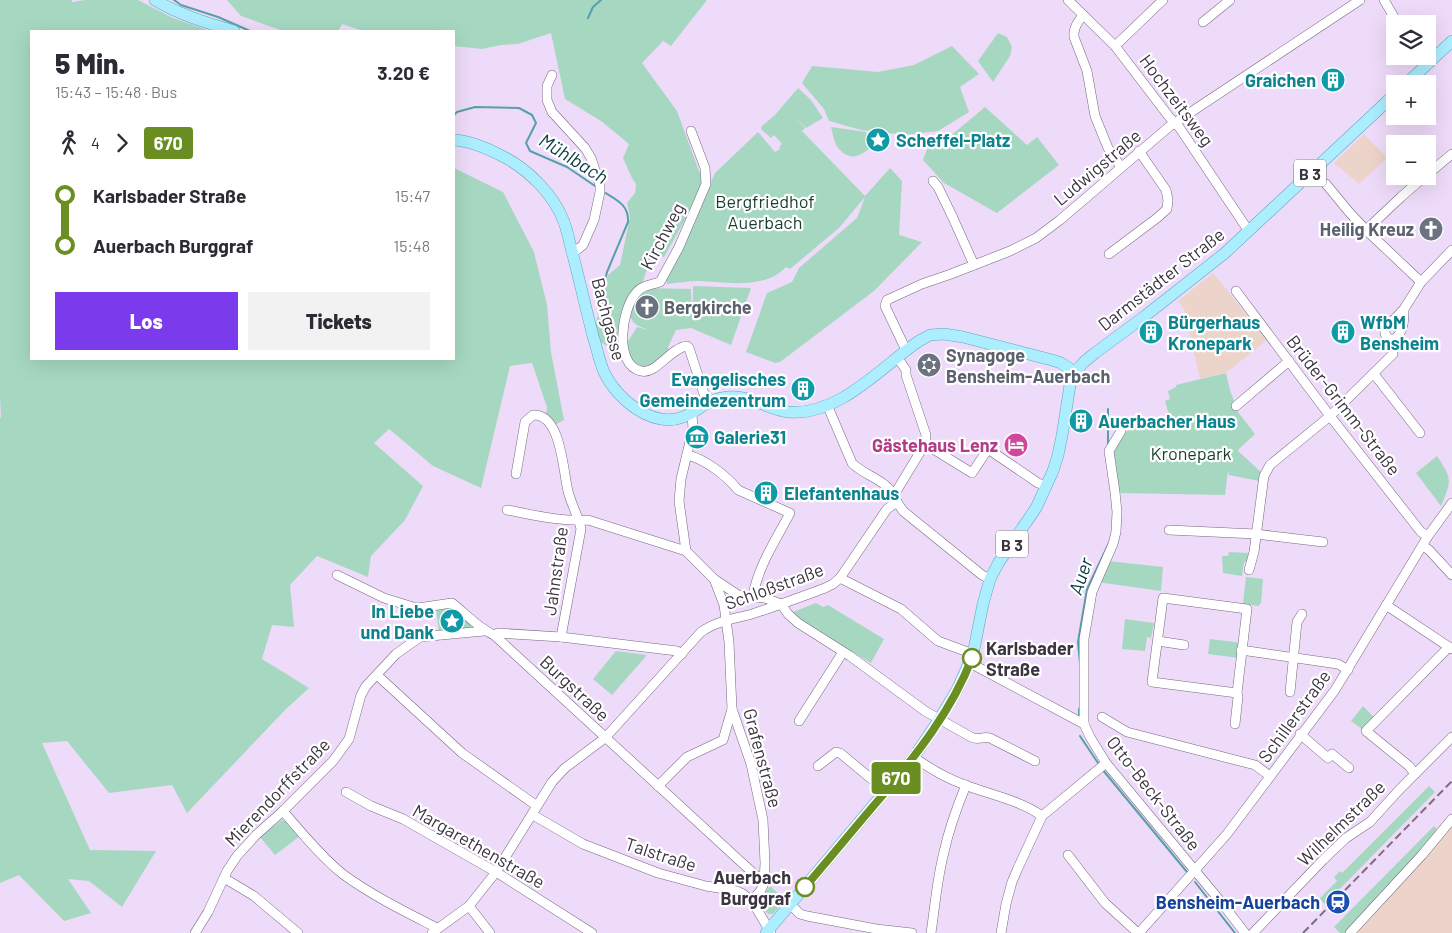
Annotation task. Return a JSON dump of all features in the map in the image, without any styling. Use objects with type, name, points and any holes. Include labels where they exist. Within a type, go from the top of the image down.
[{"type":"main road","points":[[156,0],[196,19],[231,30]]},
{"type":"main road","points":[[1416,75],[1452,41]]},
{"type":"main road","name":"Darmstädter Straße","points":[[1075,372],[1095,353],[1215,261],[1386,102]]},
{"type":"main road","name":"Bachgasse","points":[[455,140],[462,140],[494,151],[516,163],[552,198],[564,221],[600,359],[610,382],[620,395],[631,404],[653,417],[672,419],[692,414],[707,403],[734,396],[790,412],[805,412],[828,406],[851,392],[902,353],[930,335],[944,334],[963,337],[1052,360],[1075,372]]},
{"type":"main road","name":"B 3","points":[[769,932],[914,757],[957,690],[972,659],[990,580],[999,562],[1036,508],[1047,486],[1058,455],[1069,391],[1075,372]]},
{"type":"street","name":"Hochzeitsweg","points":[[1068,0],[1115,46],[1170,118],[1176,123],[1248,230]]},
{"type":"street","points":[[1115,46],[1163,0]]},
{"type":"street","points":[[1203,22],[1230,0]]},
{"type":"street","name":"Ludwigstraße","points":[[925,444],[926,435],[906,375],[902,353],[885,306],[888,299],[922,284],[1010,252],[1036,238],[1066,215],[1139,151],[1176,123],[1360,0]]},
{"type":"street","points":[[1384,0],[1393,15]]},
{"type":"street","points":[[1083,16],[1077,23],[1074,37],[1087,71],[1095,116],[1108,148],[1121,167]]},
{"type":"street","points":[[552,75],[547,86],[547,100],[552,112],[588,153],[600,190],[594,220],[582,245],[573,253]]},
{"type":"street","name":"Kirchweg","points":[[692,131],[705,168],[706,184],[679,247],[660,282],[645,285],[631,298],[627,307],[622,344],[628,361],[632,366],[636,370],[645,372],[654,368],[675,351],[687,346],[707,403]]},
{"type":"street","points":[[1109,254],[1167,209],[1166,190],[1139,151]]},
{"type":"street","points":[[1436,167],[1452,154]]},
{"type":"street","points":[[933,181],[938,187],[974,265]]},
{"type":"street","points":[[1326,184],[1366,230],[1420,282]]},
{"type":"street","points":[[1366,230],[1415,185]]},
{"type":"street","points":[[1404,309],[1420,282],[1452,250]]},
{"type":"street","name":"Brüder-Grimm-Straße","points":[[1236,291],[1330,416],[1421,532],[1428,536]]},
{"type":"street","points":[[1248,570],[1254,552],[1264,476],[1270,465],[1330,416],[1393,354]]},
{"type":"street","points":[[1236,406],[1289,362]]},
{"type":"street","points":[[1374,374],[1420,433]]},
{"type":"street","points":[[828,406],[852,463],[883,483],[903,511],[990,580]]},
{"type":"street","points":[[686,551],[679,501],[692,429],[692,414]]},
{"type":"street","points":[[516,474],[525,422],[529,416],[542,416],[556,434],[568,492],[579,521],[588,520],[686,551],[714,580],[738,595],[765,598],[781,604],[798,623],[883,679],[925,711],[971,738],[978,740],[985,737],[990,738],[1035,761]]},
{"type":"street","points":[[1084,724],[1084,639],[1092,592],[1115,539],[1117,512],[1109,451],[1121,431]]},
{"type":"street","points":[[925,444],[972,473],[988,449],[1038,483],[1047,486]]},
{"type":"street","name":"Schloßstraße","points":[[434,931],[469,906],[496,872],[552,782],[565,768],[605,738],[701,632],[726,620],[781,604],[825,588],[840,578],[895,498],[925,444]]},
{"type":"street","points":[[687,456],[696,458],[706,464],[733,484],[738,490],[790,513],[762,566],[755,583],[753,596]]},
{"type":"street","name":"Schillerstraße","points":[[1138,933],[1227,834],[1300,734],[1335,690],[1428,536],[1452,502]]},
{"type":"street","name":"Jahnstraße","points":[[507,510],[579,521],[580,536],[561,637]]},
{"type":"street","points":[[1169,530],[1256,534],[1323,542]]},
{"type":"street","points":[[1423,546],[1452,575]]},
{"type":"street","name":"Burgstraße","points":[[337,576],[384,598],[413,607],[418,608],[452,603],[468,615],[484,631],[494,635],[764,883]]},
{"type":"street","points":[[840,578],[901,609],[938,641],[1084,724]]},
{"type":"street","name":"Grafenstraße","points":[[714,580],[724,605],[729,642],[732,709],[751,764],[763,820],[764,883]]},
{"type":"street","points":[[1236,724],[1237,694],[1247,610],[1163,598],[1152,682],[1237,694]]},
{"type":"street","points":[[1386,605],[1450,648],[1366,731],[1415,774]]},
{"type":"street","points":[[1290,692],[1297,622],[1302,614]]},
{"type":"street","name":"Mierendorffstraße","points":[[195,933],[237,856],[256,835],[333,761],[349,739],[361,695],[396,654],[420,637],[484,631]]},
{"type":"street","points":[[494,635],[498,633],[561,637],[677,651],[682,654]]},
{"type":"street","points":[[1158,641],[1184,645]]},
{"type":"street","points":[[1242,650],[1338,664],[1348,670]]},
{"type":"street","points":[[799,721],[843,652]]},
{"type":"street","points":[[377,675],[462,752],[537,806]]},
{"type":"street","points":[[658,786],[687,757],[723,740],[732,709]]},
{"type":"street","points":[[1102,718],[1127,732],[1255,765],[1270,776]]},
{"type":"street","name":"Otto-Beck-Straße","points":[[1084,724],[1106,763],[1245,933]]},
{"type":"street","points":[[1300,734],[1328,758],[1332,754],[1349,768]]},
{"type":"street","name":"Wilhelmstraße","points":[[1253,933],[1346,838],[1370,822],[1452,737]]},
{"type":"street","points":[[818,766],[836,752],[840,753],[886,790]]},
{"type":"street","points":[[914,757],[937,773],[966,786],[1021,804],[1042,816]]},
{"type":"street","points":[[1001,933],[1012,882],[1042,816],[1106,763]]},
{"type":"street","points":[[931,933],[944,851],[966,786]]},
{"type":"street","name":"Margarethenstraße","points":[[346,792],[371,806],[403,820],[496,872],[588,932]]},
{"type":"street","points":[[283,811],[323,856],[342,874],[434,931]]},
{"type":"street","name":"Talstraße","points":[[533,815],[583,844],[658,873],[706,886],[737,891],[752,901]]},
{"type":"street","points":[[1350,933],[1422,855],[1452,819]]},
{"type":"street","points":[[1068,855],[1105,903],[1138,933]]},
{"type":"street","points":[[224,878],[254,896],[298,933]]},
{"type":"street","points":[[764,883],[752,901],[769,932]]},
{"type":"street","points":[[791,905],[800,914],[807,916],[876,931],[912,933]]},
{"type":"street","points":[[469,906],[490,933]]},
{"type":"shaded area","points":[[1364,134],[1386,157],[1359,184],[1334,163]]},
{"type":"shaded area","points":[[1213,273],[1267,340],[1227,372],[1200,379],[1184,309],[1178,301]]},
{"type":"shaded area","points":[[1452,816],[1452,933],[1348,933]]},
{"type":"green space","points":[[0,0],[72,0],[72,2],[85,0],[138,0],[173,18],[207,30],[30,30],[30,360],[455,360],[455,168],[503,192],[534,252],[547,305],[551,352],[564,420],[555,425],[546,415],[547,407],[532,363],[510,366],[481,488],[433,466],[389,429],[374,443],[423,486],[405,520],[371,556],[368,577],[317,556],[290,585],[294,627],[272,625],[262,659],[309,688],[286,709],[187,813],[172,785],[109,793],[67,741],[42,743],[90,850],[156,851],[122,907],[89,881],[68,879],[91,913],[64,921],[19,875],[0,883]]},
{"type":"green space","points":[[227,0],[707,0],[671,46],[654,35],[663,41],[642,63],[677,111],[699,171],[705,181],[688,218],[686,218],[664,257],[652,254],[642,284],[623,311],[618,334],[621,357],[613,349],[600,342],[594,331],[608,275],[620,265],[630,217],[627,203],[635,193],[636,184],[623,158],[629,144],[601,121],[565,99],[551,33],[518,44],[482,49],[455,46],[455,30],[360,30],[342,24],[339,30],[280,30],[241,16]]},
{"type":"green space","points":[[998,33],[1007,37],[1012,47],[1010,56],[993,82],[978,61]]},
{"type":"green space","points":[[952,46],[979,74],[960,87],[969,112],[938,131],[905,135],[861,130],[829,121],[824,109],[802,83],[812,66],[878,72],[914,65]]},
{"type":"green space","name":"Bergfriedhof Auerbach","points":[[798,88],[811,100],[823,118],[806,128],[793,115],[805,128],[802,131],[865,196],[890,168],[902,181],[899,235],[922,242],[874,291],[780,362],[775,363],[746,352],[767,293],[792,282],[799,268],[857,218],[865,197],[839,228],[790,269],[786,267],[767,279],[745,283],[698,281],[667,284],[666,280],[715,173],[758,132],[775,152],[780,149],[779,147],[782,144],[774,135],[771,138],[761,129]]},
{"type":"green space","points":[[985,107],[1027,145],[1037,137],[1059,165],[997,213],[944,183],[923,160],[931,139],[948,138]]},
{"type":"green space","points":[[831,127],[866,132],[872,146],[857,156],[848,156],[836,145]]},
{"type":"green space","points":[[693,286],[751,288],[731,345],[691,328],[676,330],[668,347],[669,351],[661,359],[645,369],[635,367],[625,346],[637,327],[649,330],[635,323],[628,309],[645,288],[691,289],[692,309],[689,309],[693,310]]},
{"type":"green space","name":"Kronepark","points":[[1226,373],[1238,412],[1255,434],[1238,451],[1262,473],[1259,481],[1229,475],[1228,471],[1225,495],[1119,493],[1111,453],[1124,432],[1170,418],[1165,401],[1170,399],[1168,391],[1176,387],[1176,385]]},
{"type":"green space","points":[[1437,456],[1449,480],[1441,506],[1416,473]]},
{"type":"green space","points":[[1229,552],[1250,553],[1249,561],[1244,562],[1242,576],[1223,573],[1222,556],[1228,556]]},
{"type":"green space","points":[[1108,561],[1163,567],[1161,591],[1097,582]]},
{"type":"green space","points":[[1246,577],[1263,579],[1261,603],[1258,606],[1243,604]]},
{"type":"green space","points":[[816,603],[823,607],[828,605],[884,639],[871,663],[801,621],[793,612]]},
{"type":"green space","points":[[451,606],[471,623],[471,630],[439,633],[436,608]]},
{"type":"green space","points":[[1125,619],[1154,623],[1151,638],[1147,637],[1145,651],[1122,649]]},
{"type":"green space","points":[[1210,639],[1242,643],[1239,658],[1208,654]]},
{"type":"green space","points":[[616,651],[647,655],[612,695],[593,679]]},
{"type":"green space","points":[[1363,706],[1375,718],[1363,730],[1351,721]]},
{"type":"green space","points":[[1429,786],[1435,792],[1325,904],[1319,899],[1337,881],[1334,877],[1340,871],[1342,873]]},
{"type":"green space","points":[[282,820],[287,821],[300,836],[275,855],[260,837]]},
{"type":"green space","points":[[1434,826],[1439,832],[1348,933],[1340,933],[1334,927]]},
{"type":"green space","points":[[770,886],[785,900],[773,914],[768,914],[760,905],[760,899]]},
{"type":"waterway","name":"Mühlbach","points":[[174,0],[181,5],[218,17],[248,30]]},
{"type":"waterway","points":[[588,18],[593,7],[601,0]]},
{"type":"waterway","name":"Mühlbach","points":[[455,114],[475,107],[519,108],[532,115],[536,123],[526,143],[530,151],[567,167],[598,188]]},
{"type":"waterway","name":"Mühlbach","points":[[599,294],[628,222],[628,216],[624,207],[604,192]]},
{"type":"waterway","name":"Auer","points":[[1108,409],[1108,446]]},
{"type":"waterway","name":"Auer","points":[[1080,664],[1078,642],[1087,589],[1109,543]]},
{"type":"waterway","name":"Auer","points":[[1079,709],[1079,715]]},
{"type":"waterway","name":"Auer","points":[[1080,736],[1098,763]]},
{"type":"waterway","name":"Auer","points":[[1102,769],[1187,872]]},
{"type":"waterway","name":"Auer","points":[[1195,882],[1235,933]]},
{"type":"railway","points":[[1303,933],[1452,781]]},
{"type":"bus line","name":"670","points":[[805,887],[914,757],[957,690],[972,658]]},
{"type":"place","name":"Graichen","points":[[1333,80]]},
{"type":"place","name":"Scheffel-Platz","points":[[878,140]]},
{"type":"place","name":"Heilig Kreuz","points":[[1431,229]]},
{"type":"place","name":"Bergkirche","points":[[647,307]]},
{"type":"place","name":"Bürgerhaus Kronepark","points":[[1151,332]]},
{"type":"place","name":"WfbM Bensheim","points":[[1343,332]]},
{"type":"place","name":"Synagoge Bensheim-Auerbach","points":[[929,365]]},
{"type":"place","name":"Evangelisches Gemeindezentrum","points":[[803,389]]},
{"type":"place","name":"Auerbacher Haus","points":[[1081,421]]},
{"type":"place","name":"Galerie31","points":[[697,437]]},
{"type":"place","name":"Gästehaus Lenz","points":[[1016,445]]},
{"type":"place","name":"Elefantenhaus","points":[[766,493]]},
{"type":"place","name":"In Liebe und Dank","points":[[452,621]]},
{"type":"place","name":"Karlsbader Straße","points":[[972,658]]},
{"type":"place","name":"Auerbach Burggraf","points":[[805,887]]},
{"type":"place","name":"Bensheim-Auerbach","points":[[1338,902]]}]
